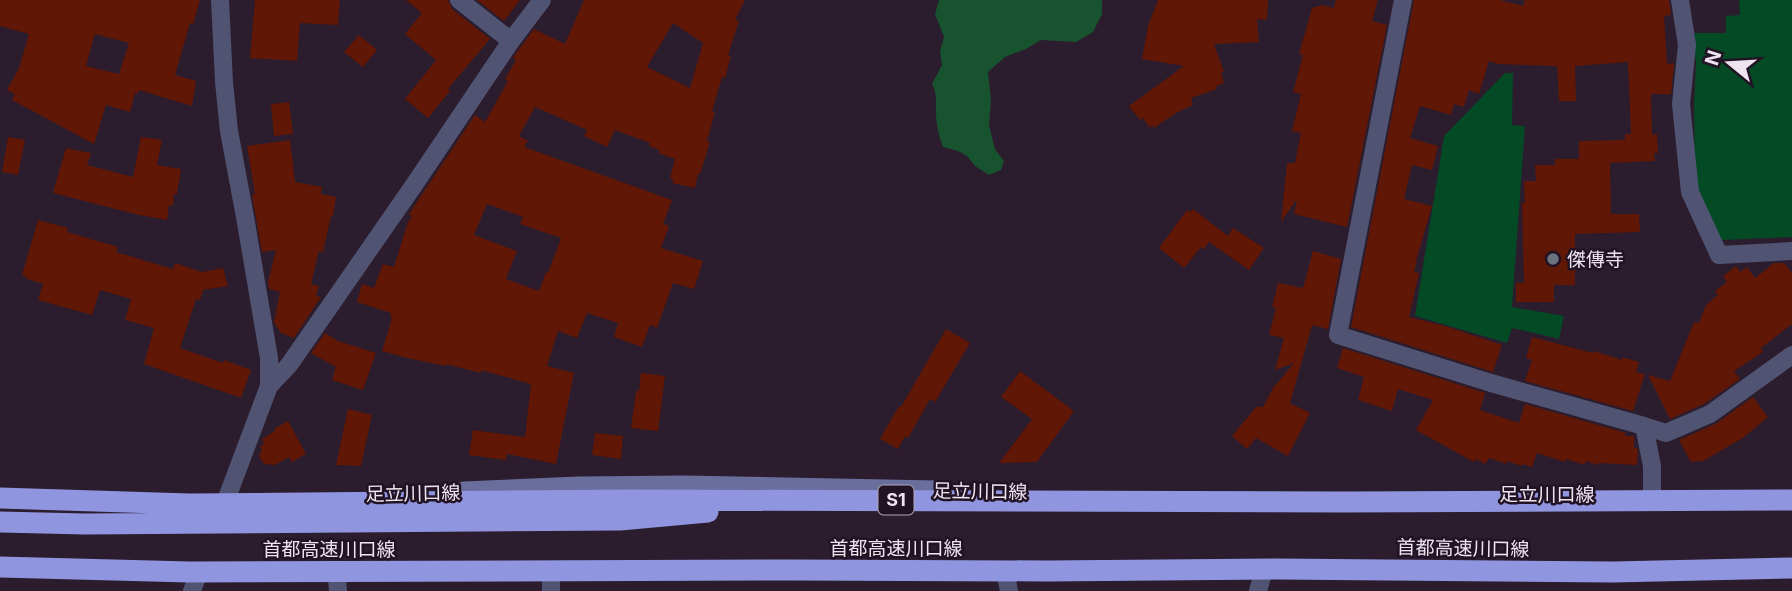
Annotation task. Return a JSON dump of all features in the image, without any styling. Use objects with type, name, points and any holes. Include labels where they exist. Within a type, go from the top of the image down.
[{"type":"highway","name":"S1","points":[[0,498],[190,504],[438,501],[1792,500]]},
{"type":"highway","points":[[0,522],[85,524],[620,520],[839,500]]},
{"type":"highway","name":"首都高速川口線","points":[[0,565],[189,572],[1277,569],[1613,572],[1792,568]]},
{"type":"main road","name":"足立川口線","points":[[0,492],[228,495],[685,486],[962,491],[1792,493]]},
{"type":"main road","points":[[0,575],[194,586],[1008,586],[1792,576]]},
{"type":"street","points":[[220,0],[229,131],[269,358],[270,386]]},
{"type":"street","points":[[460,0],[511,41]]},
{"type":"street","points":[[228,495],[270,386],[289,365],[511,41],[542,0]]},
{"type":"street","points":[[1403,0],[1338,335],[1666,433],[1710,414],[1792,355]]},
{"type":"street","points":[[1680,0],[1687,45],[1681,104],[1690,192],[1720,255],[1792,251]]},
{"type":"street","points":[[1644,426],[1653,466],[1652,494]]},
{"type":"green space","points":[[939,0],[1102,0],[1102,14],[1093,32],[1076,42],[1041,40],[1005,57],[988,72],[991,100],[989,125],[995,149],[1004,161],[1001,170],[989,175],[975,166],[967,156],[943,147],[940,139],[936,95],[932,84],[942,65],[940,51],[944,37],[935,14]]},
{"type":"green space","points":[[1739,0],[1792,0],[1792,237],[1722,240],[1695,184],[1696,61],[1691,33],[1726,33],[1726,16],[1740,15]]},
{"type":"green space","points":[[1505,73],[1513,73],[1512,125],[1525,126],[1512,307],[1564,316],[1559,339],[1512,328],[1507,343],[1415,316],[1444,136]]},
{"type":"building","points":[[0,0],[200,0],[193,24],[190,23],[175,75],[196,81],[192,106],[139,90],[135,93],[130,112],[106,105],[94,144],[12,100],[15,94],[7,90],[19,68],[29,34],[0,26]],"holes":[[[95,34],[129,43],[119,74],[86,66]]]},
{"type":"building","points":[[255,0],[340,0],[338,25],[300,23],[297,61],[250,58]]},
{"type":"building","points":[[406,0],[448,0],[452,9],[490,39],[448,89],[450,91],[428,118],[405,99],[436,60],[405,34],[422,13]]},
{"type":"building","points":[[477,0],[520,0],[504,21]]},
{"type":"building","points":[[584,0],[745,0],[735,20],[739,21],[728,55],[731,56],[712,111],[715,112],[707,141],[710,142],[695,188],[672,183],[674,180],[670,178],[675,159],[658,153],[660,150],[649,146],[650,143],[615,130],[607,147],[584,136],[587,130],[535,107],[519,136],[528,141],[524,147],[672,200],[663,224],[669,226],[661,248],[703,261],[694,289],[673,283],[657,328],[650,325],[642,347],[614,337],[618,323],[587,313],[577,338],[558,331],[547,366],[574,373],[556,464],[507,454],[506,460],[469,455],[473,430],[525,437],[531,384],[481,370],[481,373],[382,351],[392,318],[391,313],[357,302],[362,284],[374,288],[383,264],[394,267],[412,216],[409,214],[475,115],[485,122],[508,81],[505,79],[516,60],[513,58],[534,29],[565,44]],"holes":[[[673,23],[703,43],[690,88],[647,67]],[[487,204],[523,217],[520,224],[561,238],[539,291],[506,279],[517,251],[474,235]]]},
{"type":"building","points":[[1158,0],[1268,0],[1267,20],[1257,19],[1259,42],[1214,44],[1224,72],[1221,73],[1224,83],[1216,86],[1217,89],[1191,98],[1193,105],[1150,128],[1129,106],[1184,66],[1142,59],[1148,26]]},
{"type":"building","points":[[1336,0],[1378,0],[1372,21],[1387,25],[1347,227],[1294,214],[1297,199],[1281,222],[1287,163],[1295,163],[1301,133],[1292,131],[1301,94],[1293,92],[1303,55],[1299,54],[1312,8],[1322,5],[1334,8]]},
{"type":"building","points":[[1414,0],[1500,0],[1523,6],[1525,0],[1669,0],[1671,15],[1664,16],[1667,64],[1674,63],[1671,94],[1651,94],[1652,135],[1657,134],[1658,153],[1654,153],[1655,161],[1610,163],[1611,214],[1639,214],[1640,232],[1575,234],[1575,285],[1554,285],[1554,302],[1516,302],[1516,283],[1524,283],[1524,181],[1536,181],[1535,165],[1555,165],[1555,159],[1579,159],[1579,141],[1625,140],[1625,134],[1631,134],[1628,62],[1575,66],[1576,101],[1559,101],[1557,66],[1498,64],[1489,61],[1479,94],[1469,90],[1464,107],[1454,104],[1451,115],[1420,106],[1410,138],[1438,146],[1432,170],[1412,165],[1404,199],[1432,206],[1416,261],[1414,272],[1419,273],[1409,317],[1502,345],[1493,372],[1351,327]]},
{"type":"building","points":[[359,35],[377,50],[363,67],[344,52]]},
{"type":"building","points":[[289,102],[293,134],[274,136],[271,104]]},
{"type":"building","points":[[8,137],[25,140],[18,175],[2,172]]},
{"type":"building","points":[[141,137],[162,140],[157,165],[181,169],[177,194],[174,194],[173,206],[169,205],[167,220],[53,193],[66,148],[91,153],[87,165],[133,177]]},
{"type":"building","points":[[290,140],[295,182],[322,187],[321,194],[336,197],[323,252],[319,251],[311,284],[319,286],[316,296],[321,297],[294,338],[281,333],[274,322],[280,292],[269,289],[268,282],[276,250],[262,252],[247,146]]},
{"type":"building","points":[[1193,209],[1228,236],[1233,228],[1264,248],[1249,270],[1209,242],[1203,250],[1201,247],[1184,268],[1159,248],[1187,210],[1190,212]]},
{"type":"building","points":[[38,220],[118,247],[116,252],[173,269],[175,263],[202,272],[223,268],[228,286],[203,290],[200,300],[196,299],[180,348],[251,370],[241,398],[144,364],[154,328],[125,320],[131,299],[100,290],[92,315],[38,300],[43,284],[22,275]]},
{"type":"building","points":[[1313,251],[1341,259],[1328,329],[1312,325],[1290,403],[1310,413],[1288,456],[1256,438],[1247,449],[1232,436],[1256,407],[1263,407],[1273,388],[1294,363],[1275,370],[1284,338],[1269,335],[1276,308],[1272,307],[1278,283],[1303,288]]},
{"type":"building","points":[[1774,263],[1784,263],[1792,273],[1792,324],[1761,348],[1763,352],[1734,371],[1740,379],[1704,404],[1670,419],[1648,375],[1670,381],[1694,322],[1699,323],[1706,305],[1718,295],[1715,291],[1727,282],[1723,276],[1736,266],[1740,272],[1747,267],[1755,278]]},
{"type":"building","points":[[946,329],[970,343],[935,402],[930,399],[908,438],[905,436],[898,449],[880,439]]},
{"type":"building","points":[[325,333],[338,341],[376,353],[363,390],[332,380],[336,367],[311,353]]},
{"type":"building","points":[[1532,337],[1639,362],[1636,372],[1645,374],[1633,411],[1525,381],[1532,360],[1526,358]]},
{"type":"building","points":[[1343,348],[1485,393],[1480,410],[1519,423],[1525,404],[1626,433],[1625,436],[1634,436],[1634,448],[1637,448],[1638,452],[1637,465],[1597,465],[1586,461],[1585,465],[1537,453],[1532,467],[1507,461],[1507,464],[1489,458],[1485,464],[1476,459],[1474,462],[1416,430],[1433,400],[1398,389],[1392,411],[1358,400],[1364,377],[1337,368]]},
{"type":"building","points":[[1020,371],[1074,411],[1037,462],[999,463],[1032,419],[1001,397]]},
{"type":"building","points":[[641,373],[665,376],[658,431],[631,428]]},
{"type":"building","points":[[1753,397],[1768,417],[1743,438],[1703,461],[1691,462],[1679,440],[1717,423]]},
{"type":"building","points":[[348,409],[372,415],[361,466],[336,465]]},
{"type":"building","points":[[288,421],[306,454],[292,462],[289,457],[275,465],[264,464],[259,456],[262,450],[260,446],[264,444],[262,439]]},
{"type":"building","points":[[595,433],[623,436],[621,459],[592,455]]},
{"type":"place","name":"傑傳寺","points":[[1553,259]]}]
